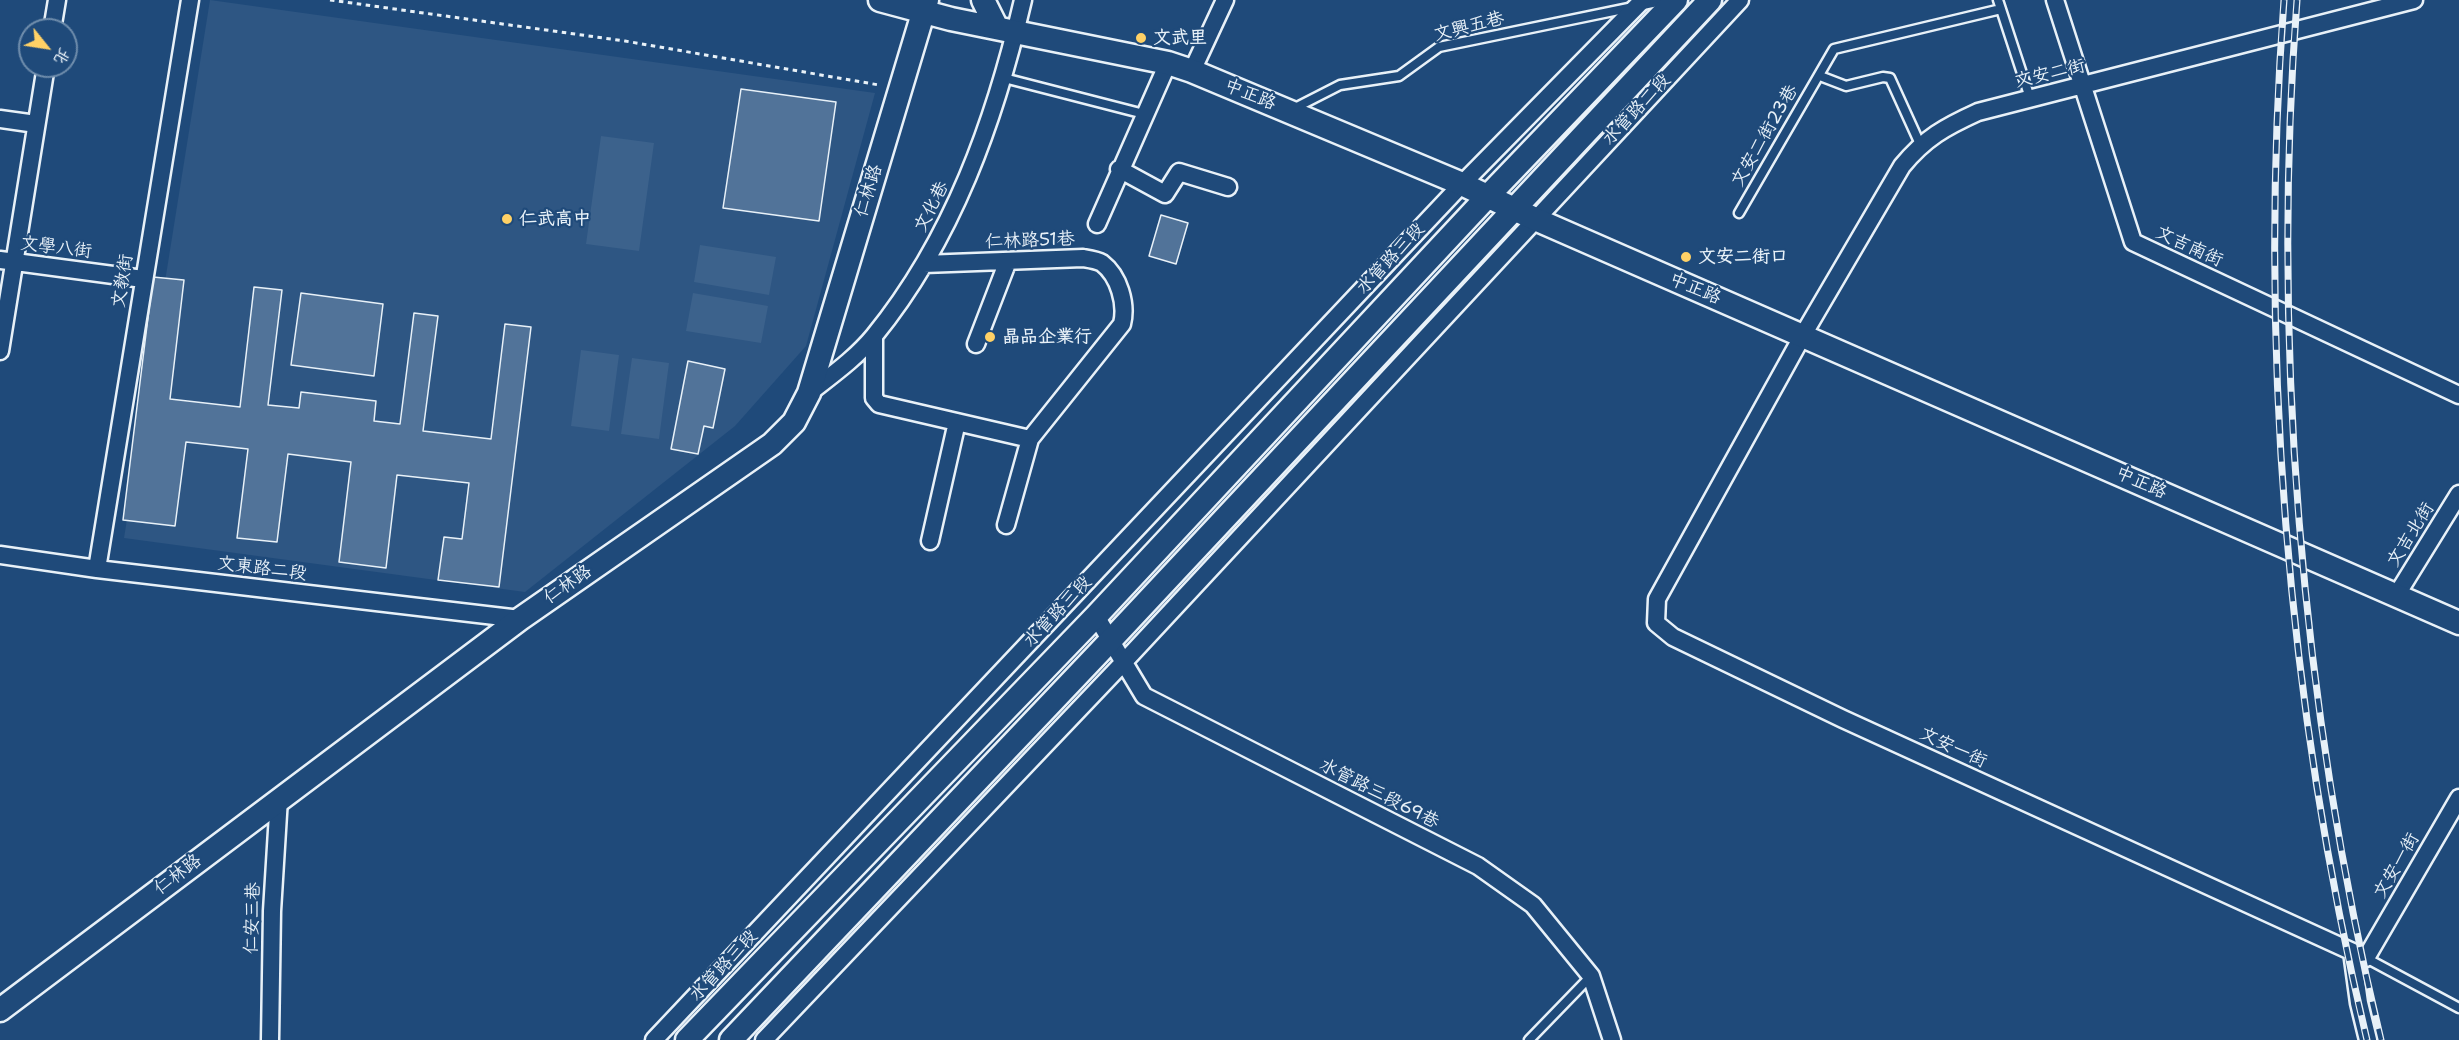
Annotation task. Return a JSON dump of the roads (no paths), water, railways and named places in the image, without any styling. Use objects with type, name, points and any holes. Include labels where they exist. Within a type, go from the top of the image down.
[{"type":"main road","name":"中正路","points":[[880,0],[926,6],[1006,30],[1168,63],[1192,71],[1462,184],[1535,219],[2459,624]]},
{"type":"main road","points":[[983,0],[1006,30]]},
{"type":"main road","points":[[1488,196],[1676,0]]},
{"type":"main road","name":"水管路二段","points":[[1513,208],[1710,0]]},
{"type":"main road","name":"仁林路","points":[[0,1010],[520,619],[772,444],[794,422],[809,393],[899,89],[926,6]]},
{"type":"main road","name":"水管路三段","points":[[687,1040],[1096,616],[1488,196]]},
{"type":"main road","points":[[731,1040],[1109,642],[1513,208]]},
{"type":"street","points":[[54,18],[57,0]]},
{"type":"street","name":"文教街","points":[[97,569],[190,0]]},
{"type":"street","name":"文化巷","points":[[809,393],[846,365],[874,336],[924,264],[965,184],[1004,78],[1006,30],[1023,0]]},
{"type":"street","points":[[1192,71],[1225,0]]},
{"type":"street","name":"水管路二段","points":[[1535,219],[1740,0]]},
{"type":"street","name":"文吉南街","points":[[2055,0],[2133,242],[2459,395]]},
{"type":"street","name":"文安二街","points":[[1803,335],[1902,166],[1920,144],[1944,127],[1978,112],[2414,0]]},
{"type":"street","points":[[1462,184],[1639,4]]},
{"type":"street","points":[[1097,224],[1119,169],[1168,63]]},
{"type":"street","points":[[0,351],[7,261],[44,78]]},
{"type":"street","points":[[0,119],[36,124]]},
{"type":"street","points":[[1119,169],[1165,194],[1179,172],[1228,187]]},
{"type":"street","name":"水管路三段","points":[[654,1040],[1462,184]]},
{"type":"street","points":[[764,1040],[1122,664],[1535,219]]},
{"type":"street","name":"仁林路51巷","points":[[924,264],[1083,258],[1101,261],[1113,275],[1123,299],[1125,313],[1122,324],[1030,439],[1006,525]]},
{"type":"street","name":"文學八街","points":[[7,261],[143,279]]},
{"type":"street","points":[[976,344],[1008,261]]},
{"type":"street","name":"文安一街","points":[[1803,335],[1657,599],[1656,623],[1673,638],[2359,955],[2457,807]]},
{"type":"street","points":[[874,336],[874,398],[879,404],[1030,439]]},
{"type":"street","points":[[930,541],[957,422]]},
{"type":"street","name":"文吉北街","points":[[2396,596],[2459,494]]},
{"type":"street","name":"文東路二段","points":[[0,555],[97,569],[520,619]]},
{"type":"street","name":"水管路三段69巷","points":[[1096,616],[1122,664],[1144,696],[1486,871],[1533,905],[1591,976],[1612,1040]]},
{"type":"street","name":"仁安三巷","points":[[270,1040],[272,911],[279,798]]},
{"type":"street","points":[[2359,955],[2359,1003],[2368,1040]]},
{"type":"lane","name":"文興五巷","points":[[1289,111],[1340,85],[1399,76],[1439,47],[1639,4],[1668,0]]},
{"type":"lane","name":"文安二街23巷","points":[[1739,213],[1834,49],[1999,5]]},
{"type":"lane","points":[[1999,5],[2030,98]]},
{"type":"lane","points":[[1820,76],[1846,86],[1883,77],[1890,78],[1920,144]]},
{"type":"lane","points":[[1004,78],[1144,114]]},
{"type":"lane","points":[[2359,955],[2459,1008]]},
{"type":"lane","points":[[1528,1040],[1591,976]]},
{"type":"railway","points":[[2284,0],[2277,129],[2275,260],[2278,392],[2286,523],[2299,655],[2317,785],[2339,913],[2367,1040]]},
{"type":"railway","points":[[2297,0],[2290,129],[2288,259],[2291,391],[2299,523],[2312,655],[2330,785],[2353,914],[2381,1040]]},
{"type":"place","name":"文武里","points":[[1141,38]]},
{"type":"place","name":"仁武高中","points":[[507,219]]},
{"type":"place","name":"文安二街口","points":[[1686,257]]},
{"type":"place","name":"晶品企業行","points":[[990,337]]}]
